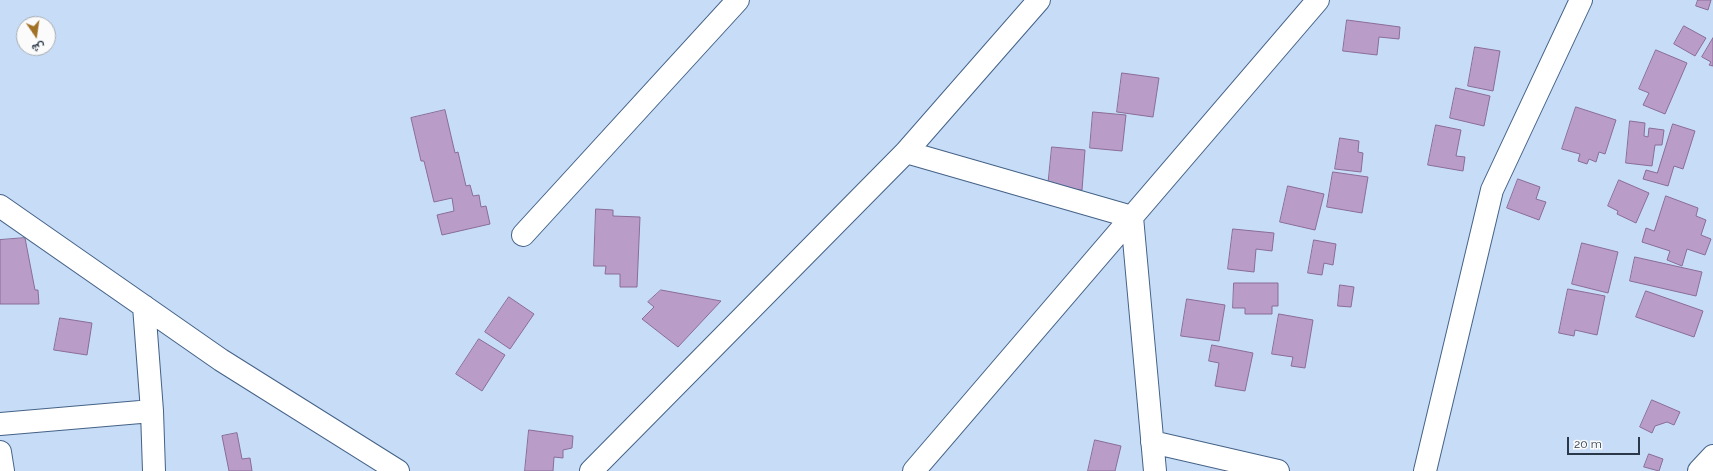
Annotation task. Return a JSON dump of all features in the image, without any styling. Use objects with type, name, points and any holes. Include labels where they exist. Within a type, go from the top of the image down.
[{"type":"street","points":[[523,234],[738,0]]},
{"type":"street","points":[[591,471],[906,152],[1039,0]]},
{"type":"street","points":[[914,471],[1318,0]]},
{"type":"street","points":[[1425,471],[1492,190],[1578,2]]},
{"type":"street","points":[[906,152],[1132,217]]},
{"type":"street","points":[[0,206],[221,360],[398,471]]},
{"type":"street","points":[[1132,217],[1155,471]]},
{"type":"street","points":[[144,306],[152,411],[154,471]]},
{"type":"street","points":[[0,424],[152,411]]},
{"type":"street","points":[[1152,442],[1278,471]]},
{"type":"street","points":[[0,452],[3,471]]},
{"type":"street","points":[[1699,471],[1713,456]]},
{"type":"building","points":[[1698,0],[1711,0],[1708,10],[1696,6]]},
{"type":"building","points":[[1347,20],[1400,27],[1399,39],[1379,37],[1377,55],[1343,51]]},
{"type":"building","points":[[1684,26],[1706,38],[1695,56],[1674,44]]},
{"type":"building","points":[[1713,38],[1713,66],[1709,65],[1711,62],[1702,57]]},
{"type":"building","points":[[1475,47],[1500,51],[1493,91],[1468,86]]},
{"type":"building","points":[[1656,50],[1687,63],[1665,114],[1643,105],[1649,93],[1639,89]]},
{"type":"building","points":[[1122,73],[1159,78],[1153,117],[1117,112]]},
{"type":"building","points":[[1456,88],[1490,96],[1484,126],[1450,118]]},
{"type":"building","points":[[1576,107],[1616,120],[1605,154],[1599,152],[1596,162],[1589,159],[1587,164],[1578,161],[1580,154],[1562,149]]},
{"type":"building","points":[[445,110],[455,153],[458,152],[466,186],[470,185],[473,196],[479,195],[481,207],[486,206],[490,224],[442,235],[437,215],[454,211],[452,198],[434,202],[424,161],[421,161],[411,118]]},
{"type":"building","points":[[1093,112],[1126,115],[1122,151],[1090,148]]},
{"type":"building","points":[[1630,121],[1645,123],[1644,136],[1648,137],[1649,128],[1664,130],[1662,145],[1655,145],[1652,166],[1626,163]]},
{"type":"building","points":[[1673,124],[1695,131],[1683,169],[1674,166],[1668,186],[1643,179],[1646,170],[1657,173]]},
{"type":"building","points":[[1436,125],[1461,130],[1456,156],[1465,157],[1463,171],[1428,165]]},
{"type":"building","points":[[1340,138],[1359,141],[1358,152],[1363,153],[1361,172],[1335,169]]},
{"type":"building","points":[[1052,147],[1085,150],[1082,190],[1048,187]]},
{"type":"building","points":[[1333,172],[1368,177],[1362,213],[1327,207]]},
{"type":"building","points":[[1518,179],[1540,187],[1536,199],[1546,202],[1539,220],[1507,208]]},
{"type":"building","points":[[1619,180],[1649,193],[1636,223],[1617,214],[1618,211],[1608,206]]},
{"type":"building","points":[[1288,186],[1324,194],[1315,230],[1280,222]]},
{"type":"building","points":[[1666,196],[1698,208],[1696,216],[1706,220],[1701,235],[1711,239],[1705,255],[1687,249],[1682,266],[1667,260],[1670,251],[1642,242],[1646,228],[1654,231]]},
{"type":"building","points":[[596,209],[613,210],[613,216],[640,217],[637,287],[620,287],[620,274],[605,274],[606,266],[594,266]]},
{"type":"building","points":[[1233,229],[1274,233],[1272,251],[1256,249],[1254,272],[1228,269]]},
{"type":"building","points":[[25,238],[35,290],[38,290],[39,304],[0,304],[0,240]]},
{"type":"building","points":[[1314,240],[1336,244],[1333,265],[1324,263],[1322,275],[1308,273]]},
{"type":"building","points":[[1582,243],[1618,252],[1608,293],[1572,284]]},
{"type":"building","points":[[1635,257],[1702,272],[1696,296],[1630,281]]},
{"type":"building","points":[[1234,283],[1278,283],[1278,306],[1272,306],[1272,314],[1245,314],[1245,308],[1233,308]]},
{"type":"building","points":[[1340,285],[1354,287],[1351,307],[1338,306]]},
{"type":"building","points":[[1568,289],[1605,296],[1597,335],[1575,330],[1574,336],[1559,333]]},
{"type":"building","points":[[661,290],[721,301],[678,347],[642,319],[654,307],[648,302]]},
{"type":"building","points":[[1646,291],[1703,311],[1694,337],[1636,317]]},
{"type":"building","points":[[509,297],[534,314],[510,349],[485,332]]},
{"type":"building","points":[[1187,299],[1225,305],[1219,341],[1181,336]]},
{"type":"building","points":[[1279,314],[1313,320],[1305,368],[1291,366],[1293,357],[1272,354]]},
{"type":"building","points":[[60,318],[92,323],[87,355],[54,350]]},
{"type":"building","points":[[479,339],[505,355],[482,391],[456,374]]},
{"type":"building","points":[[1212,345],[1253,353],[1245,391],[1215,386],[1219,363],[1209,361]]},
{"type":"building","points":[[1652,400],[1680,412],[1674,425],[1667,422],[1655,426],[1652,433],[1640,427]]},
{"type":"building","points":[[529,430],[573,436],[572,448],[563,450],[563,458],[554,457],[553,471],[525,471]]},
{"type":"building","points":[[237,433],[242,459],[250,458],[252,471],[229,471],[222,436]]},
{"type":"building","points":[[1095,440],[1121,446],[1115,471],[1088,471]]},
{"type":"building","points":[[1649,454],[1663,459],[1659,471],[1644,467]]}]
